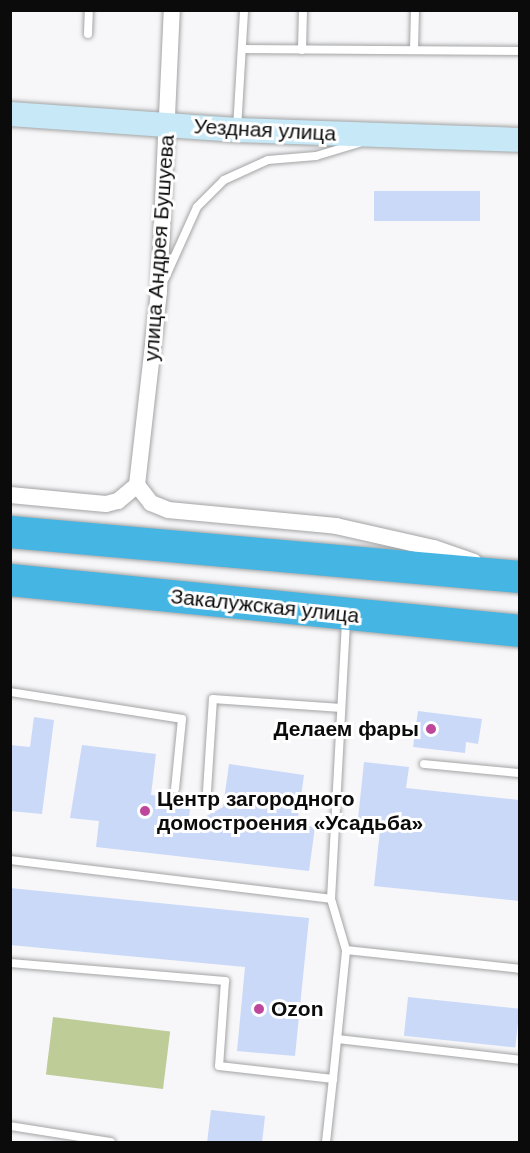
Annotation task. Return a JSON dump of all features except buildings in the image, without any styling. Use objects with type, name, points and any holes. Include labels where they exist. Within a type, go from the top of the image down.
[{"type":"highway","points":[[10,532],[516,577]]},
{"type":"highway","name":"Закалужская улица","points":[[11,582],[519,631]]},
{"type":"street","name":"улица Андрея Бушуева","points":[[137,485],[159,292],[169,125],[172,10]]},
{"type":"street","name":"Уездная улица","points":[[10,114],[237,130],[380,137],[519,140]]},
{"type":"street","points":[[10,495],[106,504],[118,501],[137,485],[151,503],[168,510],[336,526],[434,548],[516,577]]},
{"type":"lane","points":[[88,34],[89,10]]},
{"type":"lane","points":[[237,130],[244,10]]},
{"type":"lane","points":[[302,50],[303,10]]},
{"type":"lane","points":[[414,50],[415,10]]},
{"type":"lane","points":[[243,49],[519,51]]},
{"type":"lane","points":[[159,292],[197,207],[224,180],[268,160],[316,156],[380,137]]},
{"type":"lane","points":[[326,1143],[346,950],[331,898],[346,614]]},
{"type":"lane","points":[[10,692],[182,718],[176,789]]},
{"type":"lane","points":[[207,791],[213,699],[342,708]]},
{"type":"lane","points":[[424,764],[519,773]]},
{"type":"lane","points":[[10,860],[331,898]]},
{"type":"lane","points":[[346,950],[519,969]]},
{"type":"lane","points":[[10,963],[225,981],[219,1066],[333,1079]]},
{"type":"lane","points":[[337,1039],[519,1060]]},
{"type":"lane","points":[[10,1126],[111,1143]]},
{"type":"green space","points":[[53,1017],[170,1031],[163,1089],[46,1075]]},
{"type":"place","name":"Делаем фары","points":[[431,729]]},
{"type":"place","name":"Центр загородного домостроения «Усадьба»","points":[[145,811]]},
{"type":"place","name":"Ozon","points":[[259,1009]]}]
